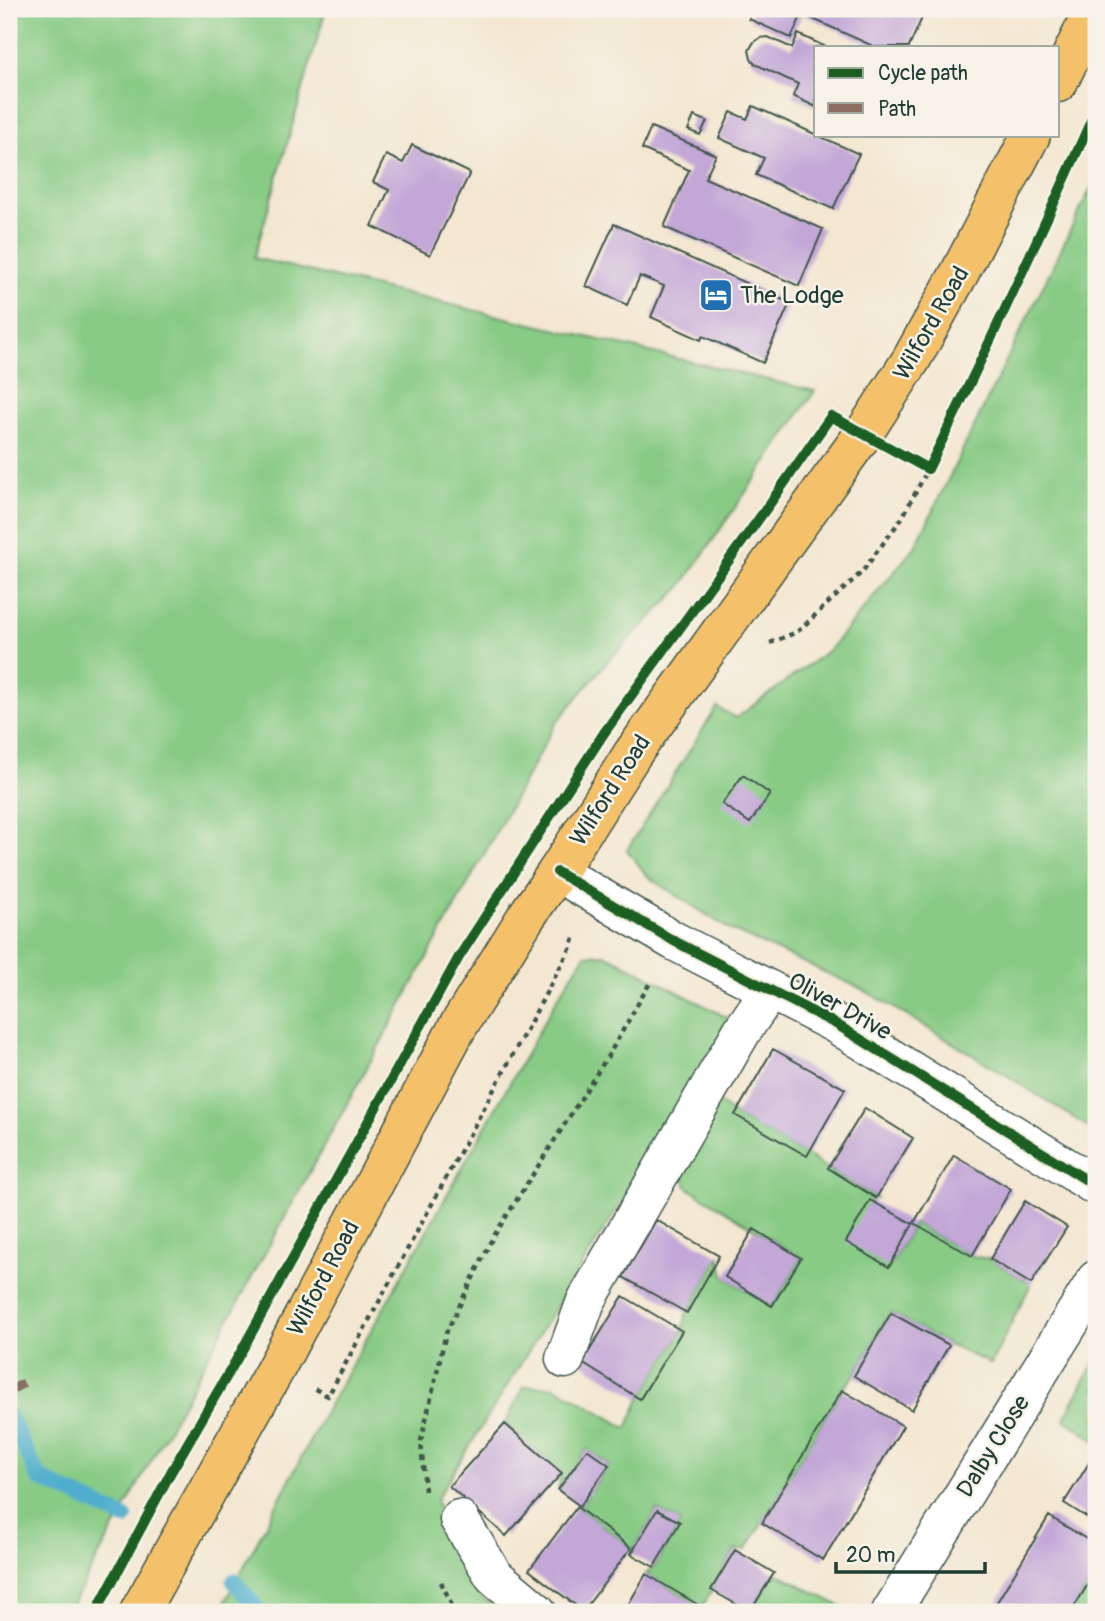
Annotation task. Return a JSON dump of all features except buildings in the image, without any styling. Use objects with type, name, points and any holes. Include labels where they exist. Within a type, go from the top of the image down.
[{"type":"main road","points":[[1060,79],[1094,9]]},
{"type":"main road","name":"Wilford Road","points":[[139,1612],[276,1368],[457,1028],[633,753],[864,433],[911,360],[960,274],[1030,136]]},
{"type":"street","name":"Oliver Drive","points":[[557,872],[674,941],[835,1024],[1096,1186]]},
{"type":"street","points":[[565,1359],[586,1301],[742,1031],[770,990]]},
{"type":"street","name":"Dalby Close","points":[[891,1612],[1096,1280]]},
{"type":"street","points":[[459,1519],[494,1576],[537,1612]]},
{"type":"path","points":[[762,646],[797,632],[862,572],[902,517],[928,469]]},
{"type":"path","points":[[276,1368],[328,1396],[569,949],[592,893]]},
{"type":"path","points":[[425,1493],[421,1441],[446,1333],[492,1239],[611,1051],[674,941]]},
{"type":"path","points":[[436,1573],[455,1612]]},
{"type":"green space","points":[[9,9],[326,9],[254,258],[815,391],[680,588],[607,662],[556,723],[68,1612],[9,1612]]},
{"type":"green space","points":[[1096,178],[1096,1132],[862,989],[729,929],[648,877],[627,850],[717,707],[736,718],[830,649],[915,547]]},
{"type":"green space","points":[[605,954],[734,1021],[436,1500],[471,1586],[499,1612],[220,1612],[323,1416],[558,997],[585,955]]},
{"type":"green space","points":[[717,1101],[735,1115],[876,1198],[870,1200],[889,1267],[914,1223],[972,1256],[990,1259],[1031,1284],[991,1364],[949,1345],[891,1313],[746,1550],[735,1550],[702,1607],[646,1574],[654,1567],[680,1522],[657,1510],[631,1554],[631,1548],[577,1507],[609,1465],[587,1449],[558,1490],[561,1473],[505,1424],[524,1386],[556,1387],[627,1428],[640,1399],[682,1331],[687,1313],[719,1256],[725,1277],[772,1306],[801,1258],[687,1187],[681,1167]]},
{"type":"green space","points":[[1096,1359],[1096,1441],[1064,1419]]},
{"type":"green space","points":[[1096,1571],[1096,1612],[1071,1612]]},
{"type":"green space","points":[[774,1573],[842,1607],[839,1612],[750,1612]]},
{"type":"waterway","points":[[9,1416],[39,1478],[125,1518]]},
{"type":"waterway","points":[[234,1581],[260,1612]]},
{"type":"marked path","points":[[9,1391],[24,1383]]},
{"type":"cycle path","points":[[96,1612],[171,1472],[242,1350],[459,957],[604,733],[831,416],[928,469],[1033,248],[1096,106]]},
{"type":"cycle path","points":[[557,872],[674,941],[836,1024],[1096,1186]]},
{"type":"place","name":"The Lodge","points":[[716,295]]}]
